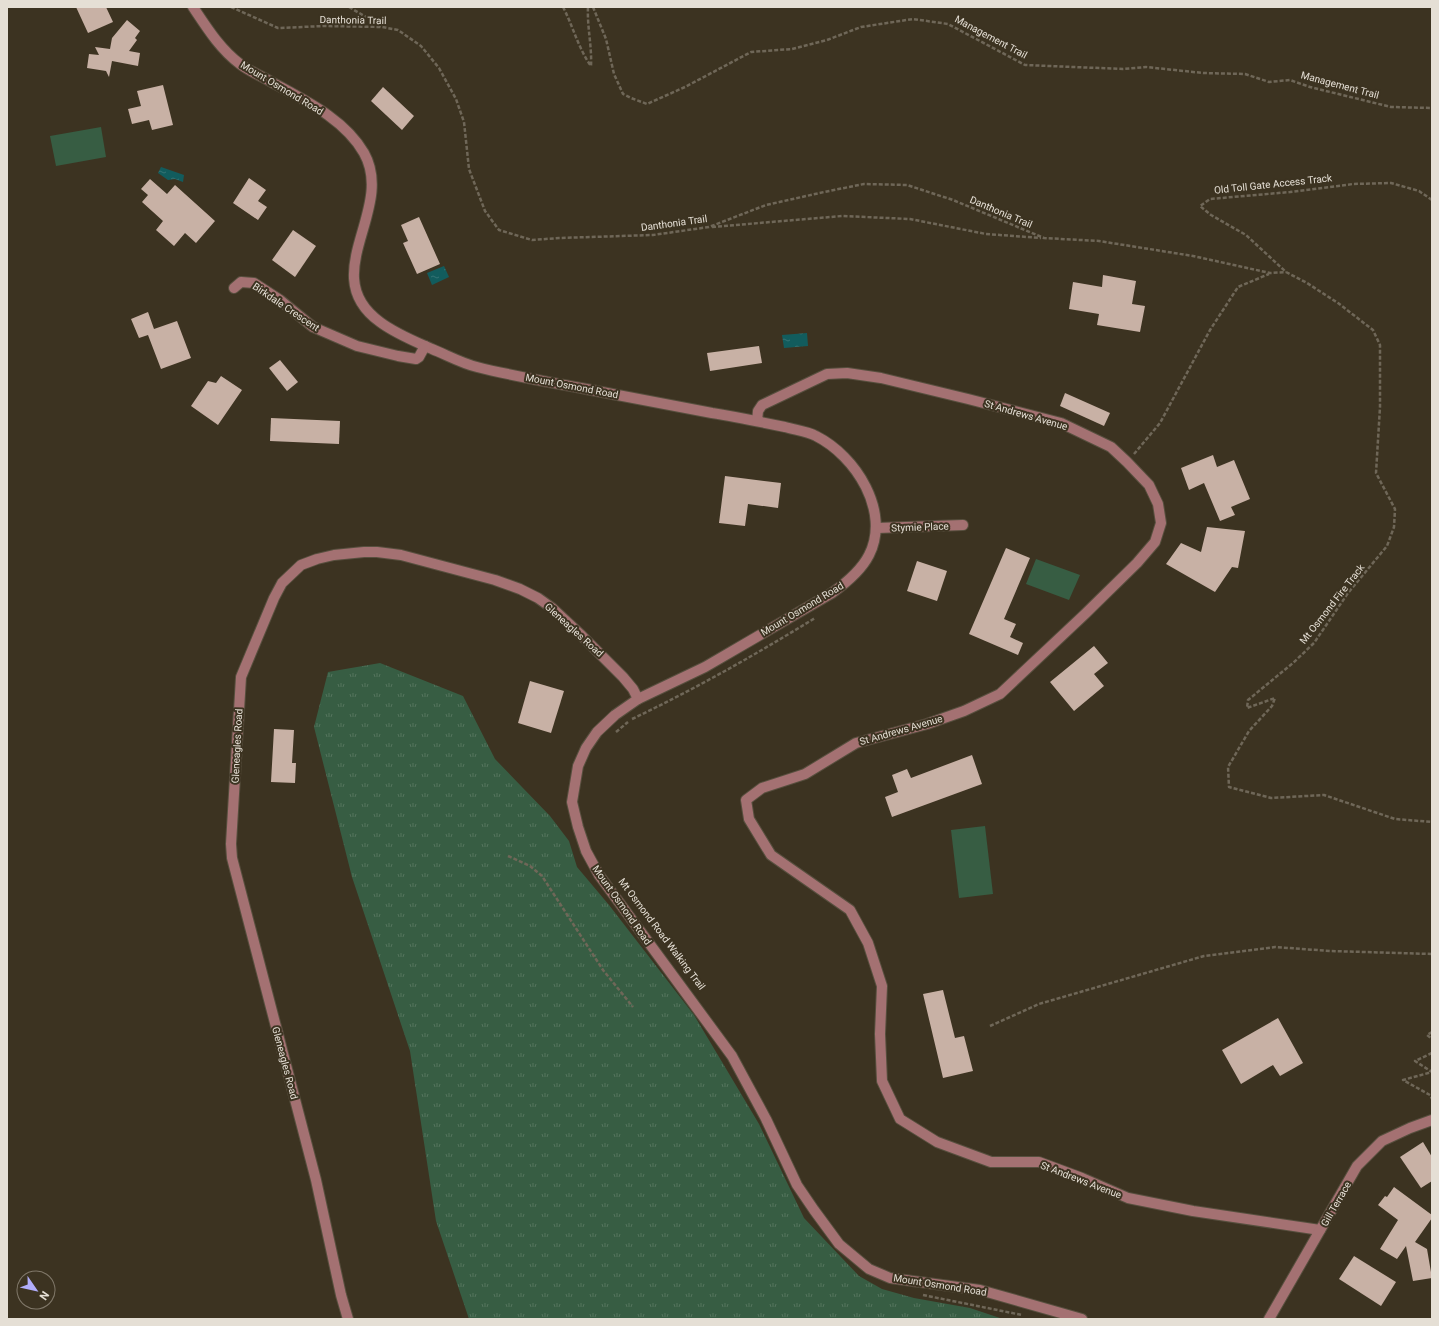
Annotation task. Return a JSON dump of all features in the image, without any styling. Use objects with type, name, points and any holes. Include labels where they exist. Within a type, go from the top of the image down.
[{"type":"street","name":"Mount Osmond Road","points":[[193,7],[211,36],[241,65],[313,105],[330,117],[344,128],[364,153],[371,170],[372,192],[353,274],[357,292],[362,302],[377,320],[407,338],[474,366],[552,383],[757,421],[813,434],[835,448],[859,473],[871,500],[877,528],[872,547],[863,565],[845,583],[832,593],[705,667],[638,699],[615,715],[597,732],[586,748],[578,766],[572,802],[578,827],[586,851],[599,875],[732,1056],[766,1120],[797,1185],[839,1244],[869,1269],[890,1278],[980,1290],[1082,1319]]},
{"type":"street","name":"Birkdale Crescent","points":[[234,288],[241,282],[254,283],[280,300],[313,327],[357,346],[416,359],[419,358],[426,346]]},
{"type":"street","name":"St Andrews Avenue","points":[[757,421],[758,410],[762,405],[827,374],[847,373],[881,378],[1061,423],[1111,447],[1149,485],[1158,504],[1160,523],[1154,542],[1137,563],[1000,694],[972,708],[927,724],[856,743],[805,774],[762,788],[746,800],[749,819],[771,855],[850,910],[868,943],[882,986],[880,1034],[882,1081],[900,1119],[937,1142],[991,1162],[1040,1162],[1128,1198],[1193,1211],[1320,1230]]},
{"type":"street","name":"Stymie Place","points":[[877,528],[963,525]]},
{"type":"street","name":"Gleneagles Road","points":[[348,1319],[341,1295],[316,1180],[232,858],[232,824],[241,677],[274,598],[282,583],[301,565],[334,555],[377,552],[401,555],[481,576],[520,589],[538,598],[552,608],[623,677],[633,689],[638,699]]},
{"type":"street","name":"Gill Terrace","points":[[1269,1319],[1358,1166],[1382,1141],[1432,1120]]},
{"type":"path","name":"Danthonia Trail","points":[[231,7],[278,28],[325,26],[382,27],[398,30],[421,46],[439,68],[456,99],[464,122],[469,169],[484,211],[499,230],[532,240],[653,235],[709,227],[766,205],[824,192],[864,184],[907,185],[952,200],[1044,238],[1100,241],[1193,256],[1270,273],[1286,272]]},
{"type":"path","points":[[349,7],[382,27]]},
{"type":"path","points":[[563,7],[571,22],[584,56],[591,66],[592,52],[587,22],[588,7]]},
{"type":"path","name":"Management Trail","points":[[593,7],[606,39],[614,74],[623,94],[647,104],[685,87],[751,52],[792,49],[828,40],[861,27],[913,19],[948,24],[1025,65],[1123,69],[1146,67],[1245,74],[1269,82],[1290,80],[1310,87],[1391,107],[1432,108]]},
{"type":"path","name":"Old Toll Gate Access Track","points":[[1286,272],[1246,235],[1200,206],[1210,199],[1290,192],[1353,184],[1391,183],[1419,191],[1432,200]]},
{"type":"path","points":[[709,227],[842,216],[910,219],[986,234],[1044,238]]},
{"type":"path","name":"Mt Osmond Fire Track","points":[[1286,272],[1307,283],[1338,303],[1373,330],[1380,345],[1380,407],[1376,473],[1395,509],[1394,527],[1387,546],[1348,593],[1314,643],[1293,664],[1248,700],[1247,708],[1275,698],[1272,706],[1249,730],[1228,767],[1229,787],[1271,798],[1324,795],[1395,819],[1432,822]]},
{"type":"path","points":[[1127,462],[1160,423],[1210,330],[1238,288],[1270,273]]},
{"type":"path","points":[[614,733],[631,719],[662,705],[725,671],[816,617]]},
{"type":"path","points":[[508,856],[530,866],[542,876],[603,970],[633,1007]]},
{"type":"path","points":[[990,1026],[1039,1004],[1204,956],[1275,947],[1330,951],[1432,954]]},
{"type":"path","points":[[1432,1032],[1427,1035],[1432,1039]]},
{"type":"path","points":[[1432,1053],[1415,1061],[1432,1072],[1403,1080],[1430,1095],[1432,1099]]},
{"type":"path","points":[[919,1294],[1026,1316]]},
{"type":"green space","points":[[101,127],[106,157],[56,166],[50,136]]},
{"type":"green space","points":[[1036,559],[1080,575],[1069,600],[1026,584]]},
{"type":"green space","points":[[380,663],[463,696],[495,759],[550,816],[569,841],[577,867],[609,905],[694,1015],[759,1124],[804,1218],[859,1276],[882,1289],[914,1298],[970,1308],[1003,1319],[469,1319],[436,1221],[410,1051],[352,877],[314,727],[328,672]]},
{"type":"green space","points":[[985,826],[993,894],[959,898],[951,830]]},
{"type":"water","points":[[161,167],[184,175],[183,182],[175,179],[168,180],[158,173]]},
{"type":"water","points":[[444,266],[449,277],[432,285],[427,273]]},
{"type":"water","points":[[807,333],[808,346],[784,348],[782,335]]},
{"type":"building","points":[[76,7],[106,7],[113,22],[88,33]]},
{"type":"building","points":[[127,20],[140,31],[135,38],[137,40],[129,51],[140,53],[138,66],[112,61],[109,77],[106,71],[87,68],[89,54],[99,55],[95,47],[110,49],[112,38]]},
{"type":"building","points":[[163,85],[173,125],[152,130],[149,120],[132,124],[128,109],[141,106],[137,91]]},
{"type":"building","points":[[383,87],[414,116],[402,130],[371,101]]},
{"type":"building","points":[[249,178],[266,190],[258,201],[267,207],[258,220],[233,203]]},
{"type":"building","points":[[150,179],[167,194],[175,185],[215,221],[196,243],[185,233],[174,246],[156,230],[163,221],[142,202],[148,195],[141,189]]},
{"type":"building","points":[[419,217],[440,264],[417,274],[403,243],[408,241],[401,225]]},
{"type":"building","points":[[293,230],[316,246],[295,277],[272,260]]},
{"type":"building","points":[[1103,275],[1136,281],[1132,304],[1145,306],[1140,332],[1097,325],[1099,314],[1069,309],[1073,282],[1102,287]]},
{"type":"building","points":[[148,312],[154,329],[177,321],[191,358],[161,369],[148,335],[139,338],[131,319]]},
{"type":"building","points":[[759,346],[762,363],[710,371],[707,353]]},
{"type":"building","points":[[280,360],[298,382],[287,391],[269,368]]},
{"type":"building","points":[[221,376],[242,390],[218,425],[191,406],[208,381],[216,383]]},
{"type":"building","points":[[1065,393],[1110,413],[1104,426],[1060,406]]},
{"type":"building","points":[[271,418],[340,421],[339,444],[270,441]]},
{"type":"building","points":[[1213,455],[1217,467],[1234,460],[1250,499],[1231,507],[1235,515],[1220,521],[1204,483],[1189,490],[1181,468]]},
{"type":"building","points":[[725,476],[781,483],[778,508],[748,504],[745,526],[719,523]]},
{"type":"building","points":[[1207,527],[1245,531],[1238,568],[1232,567],[1215,592],[1166,564],[1181,543],[1201,552]]},
{"type":"building","points":[[1006,548],[1030,558],[1004,619],[1016,624],[1010,637],[1023,643],[1018,655],[969,634]]},
{"type":"building","points":[[917,561],[947,571],[937,601],[907,591]]},
{"type":"building","points":[[1094,646],[1108,663],[1094,674],[1104,686],[1074,711],[1050,682]]},
{"type":"building","points":[[530,681],[564,691],[551,733],[518,723]]},
{"type":"building","points":[[274,729],[294,730],[292,763],[296,763],[295,783],[271,782]]},
{"type":"building","points":[[972,755],[982,784],[892,817],[885,797],[898,792],[892,775],[907,769],[911,778]]},
{"type":"building","points":[[943,990],[955,1038],[964,1036],[973,1071],[943,1078],[923,994]]},
{"type":"building","points":[[1278,1018],[1303,1063],[1280,1076],[1273,1065],[1241,1084],[1222,1050]]},
{"type":"building","points":[[1423,1142],[1432,1157],[1432,1181],[1421,1188],[1400,1157]]},
{"type":"building","points":[[1394,1187],[1432,1215],[1432,1218],[1415,1242],[1427,1249],[1432,1278],[1413,1281],[1406,1246],[1397,1259],[1380,1249],[1398,1220],[1378,1205],[1385,1196],[1387,1197]]},
{"type":"building","points":[[1354,1256],[1396,1282],[1381,1306],[1339,1279]]}]
